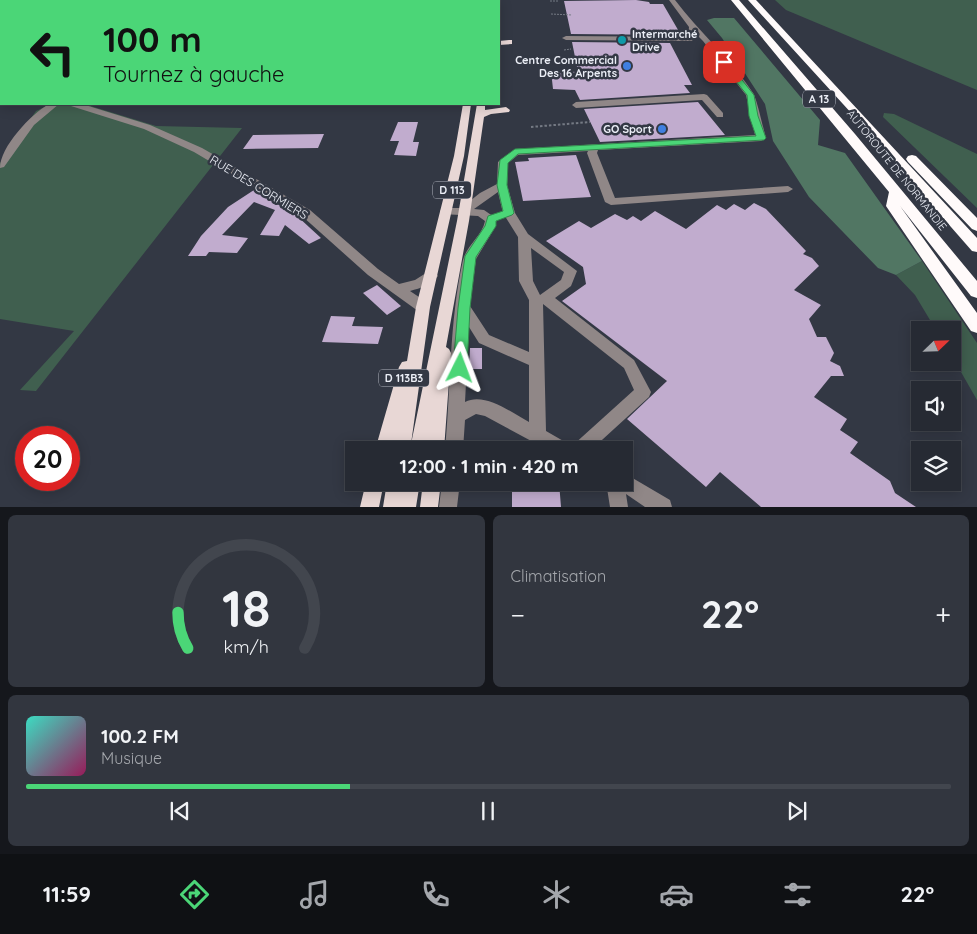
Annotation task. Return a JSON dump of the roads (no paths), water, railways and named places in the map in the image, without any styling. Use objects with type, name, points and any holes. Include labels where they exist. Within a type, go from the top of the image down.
[{"type":"highway","name":"AUTOROUTE DE NORMANDIE","points":[[735,0],[977,292]]},
{"type":"highway","name":"AUTOROUTE DE NORMANDIE","points":[[752,0],[858,113],[977,247]]},
{"type":"highway","points":[[858,113],[883,129],[977,226]]},
{"type":"highway","points":[[896,192],[893,206],[977,326]]},
{"type":"main road","points":[[500,43],[509,42]]},
{"type":"main road","name":"D 113","points":[[402,441],[423,307],[459,156],[467,105]]},
{"type":"main road","name":"D 113","points":[[420,441],[464,212],[481,105]]},
{"type":"main road","points":[[480,115],[488,111],[506,110]]},
{"type":"main road","points":[[436,441],[448,291]]},
{"type":"main road","name":"D 113B3","points":[[386,441],[423,307]]},
{"type":"main road","points":[[369,506],[373,491]]},
{"type":"main road","points":[[392,506],[394,491]]},
{"type":"main road","points":[[407,506],[410,491]]},
{"type":"main road","points":[[429,506],[431,491]]},
{"type":"street","points":[[541,299],[566,283],[571,271],[524,237],[509,213],[502,185],[503,162],[515,152],[761,138],[750,95],[706,38],[692,27],[672,0]]},
{"type":"street","points":[[566,38],[691,39],[692,27]]},
{"type":"street","points":[[576,105],[704,97],[720,115]]},
{"type":"street","points":[[0,165],[30,122],[38,113],[53,105]]},
{"type":"street","name":"RUE DES CORMIERS","points":[[77,105],[147,127],[206,155],[306,213],[373,272],[423,307]]},
{"type":"street","points":[[594,148],[592,153],[611,202],[788,189]]},
{"type":"street","points":[[464,212],[484,195],[502,185]]},
{"type":"street","points":[[446,211],[480,213],[491,219],[509,213]]},
{"type":"street","points":[[455,441],[464,308],[471,256],[491,226],[491,219]]},
{"type":"street","points":[[524,237],[526,281],[541,299],[629,364],[643,392],[589,441]]},
{"type":"street","points":[[397,289],[419,284],[431,276]]},
{"type":"street","points":[[541,299],[537,362],[550,441]]},
{"type":"street","points":[[464,308],[484,339],[537,362]]},
{"type":"street","points":[[457,416],[474,406],[488,409],[546,441]]},
{"type":"street","points":[[633,488],[663,506]]},
{"type":"street","points":[[448,506],[449,491]]},
{"type":"street","points":[[616,491],[619,506]]},
{"type":"place","name":"Intermarché Drive","points":[[622,40]]},
{"type":"place","name":"Centre Commercial Des 16 Arpents","points":[[627,66]]},
{"type":"place","name":"GO Sport","points":[[662,129]]}]
